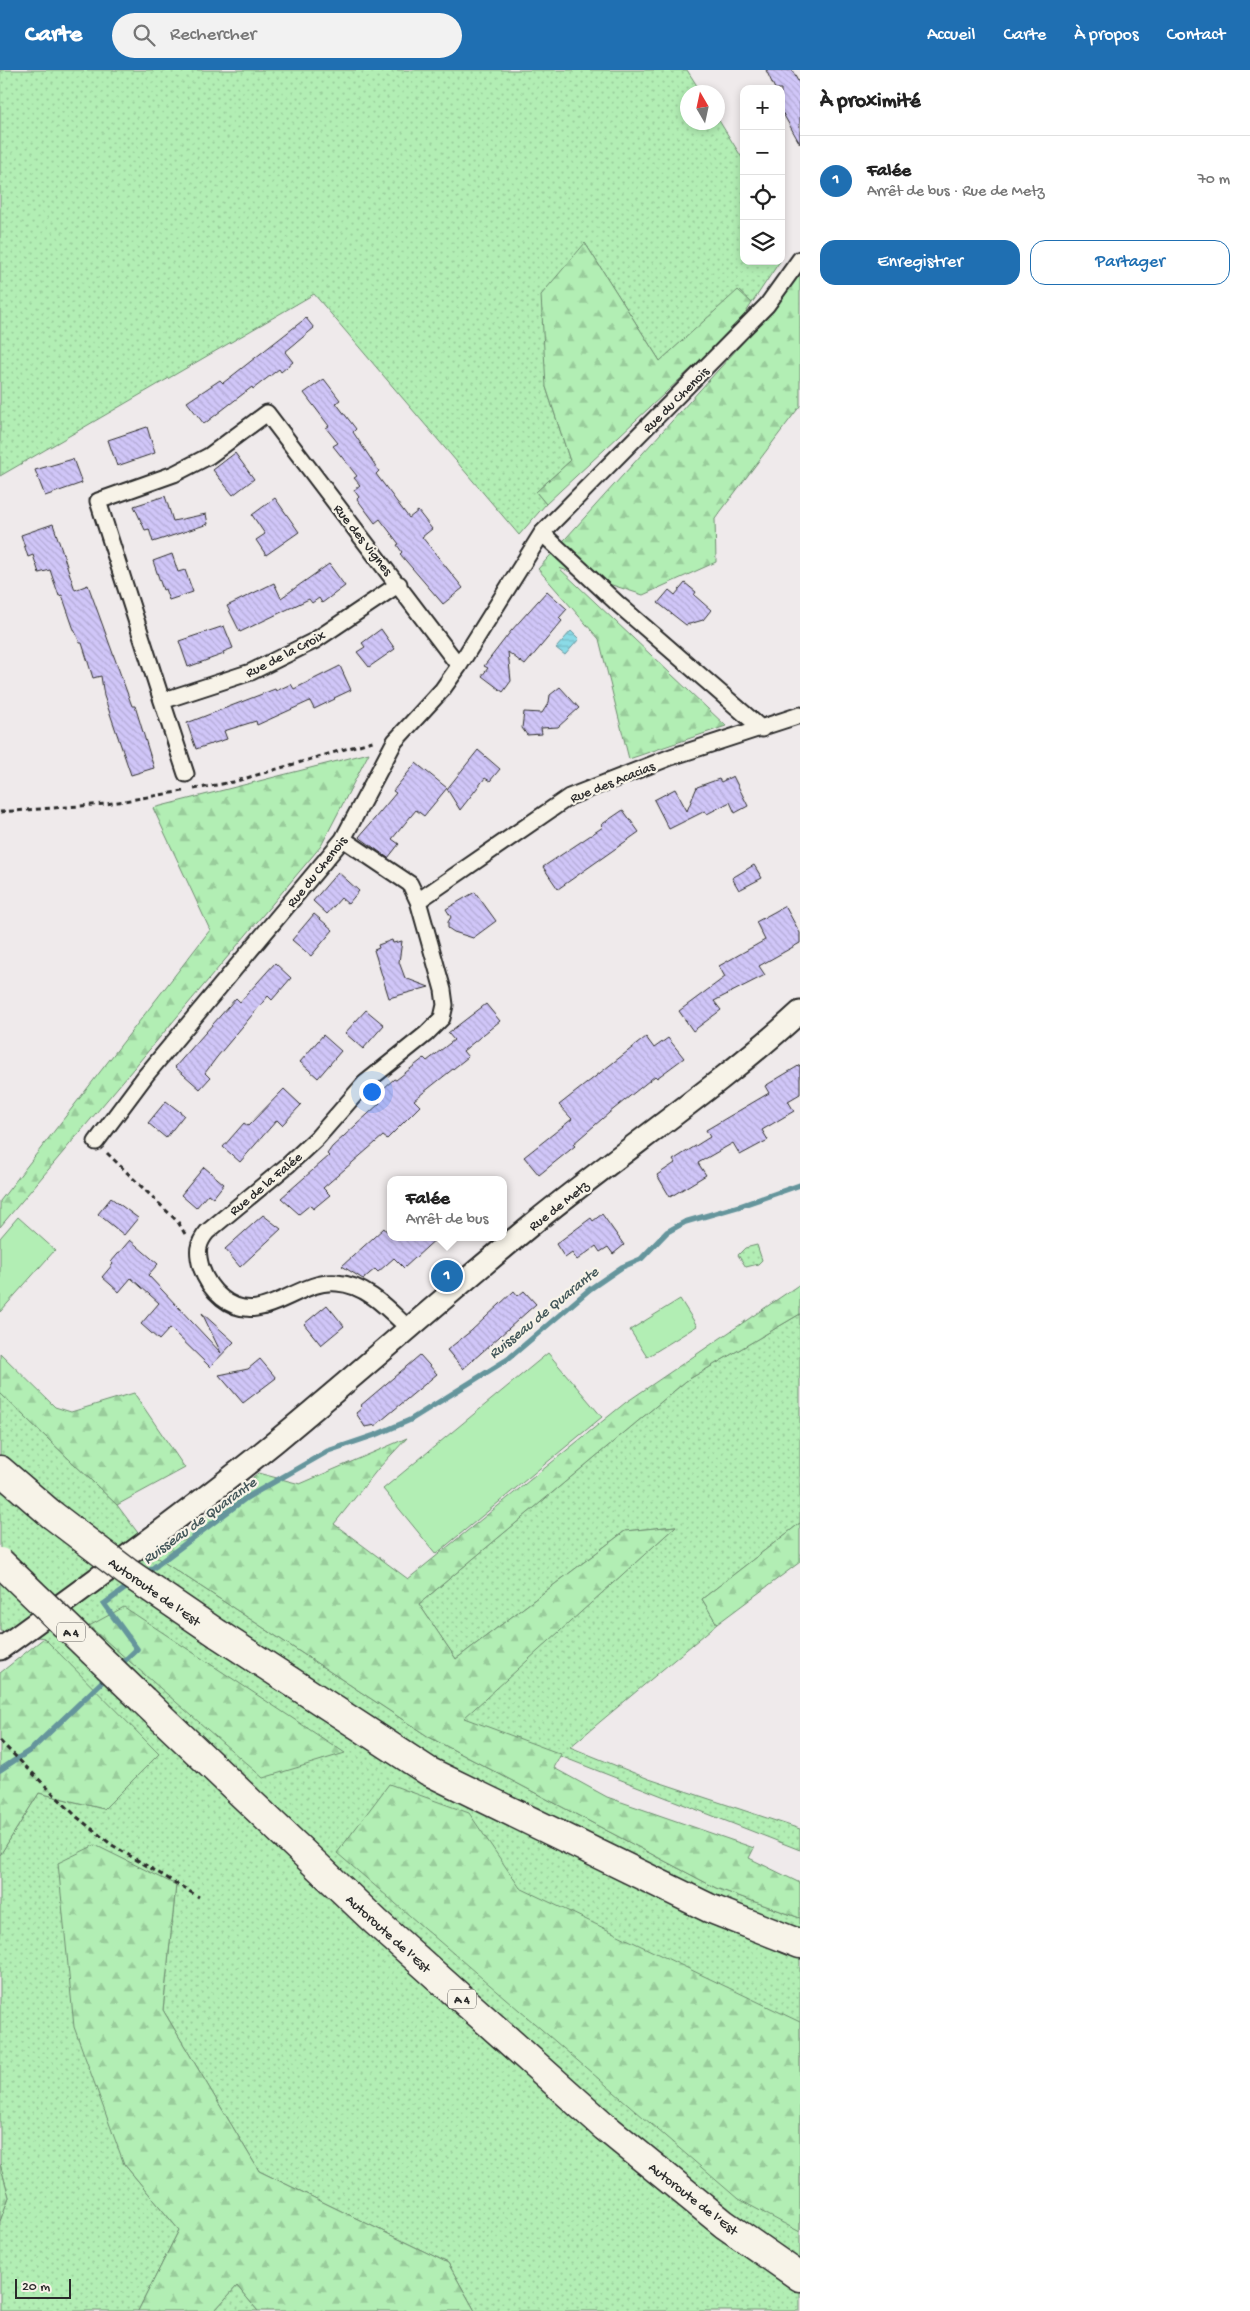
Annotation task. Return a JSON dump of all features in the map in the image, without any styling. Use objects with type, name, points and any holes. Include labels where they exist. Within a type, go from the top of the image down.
[{"type":"highway","name":"Autoroute de l’Est","points":[[0,1470],[51,1514],[127,1572],[218,1634],[428,1771],[709,1908],[800,1944]]},
{"type":"highway","name":"Autoroute de l’Est","points":[[0,1562],[376,1922],[605,2127],[724,2224],[800,2277]]},
{"type":"main road","name":"Rue de Metz","points":[[0,1649],[146,1543],[275,1442],[566,1198],[709,1090],[800,1012]]},
{"type":"street","name":"Rue du Chenois","points":[[96,1142],[146,1075],[343,839],[395,741],[442,690],[460,666],[542,532],[767,305],[800,259]]},
{"type":"street","name":"Rue des Vignes","points":[[162,701],[98,501],[174,474],[209,456],[267,412],[460,666]]},
{"type":"street","points":[[542,532],[618,604],[762,729]]},
{"type":"street","name":"Rue de la Croix","points":[[162,701],[251,672],[314,641],[399,584]]},
{"type":"street","points":[[162,701],[186,774]]},
{"type":"street","name":"Rue des Acacias","points":[[418,901],[569,797],[671,757],[762,729],[800,714]]},
{"type":"street","name":"Rue de la Falée","points":[[198,1255],[198,1242],[206,1232],[288,1165],[317,1138],[364,1083],[426,1034],[442,1018],[445,1004],[443,990],[418,901],[410,884],[343,839]]},
{"type":"street","points":[[198,1255],[204,1276],[216,1293],[228,1303],[241,1308],[255,1309],[316,1285],[334,1282],[362,1290],[382,1304],[409,1329]]},
{"type":"path","points":[[96,1142],[178,1222],[198,1255]]},
{"type":"path","points":[[0,1741],[76,1817],[112,1845],[199,1897]]},
{"type":"green space","points":[[0,70],[687,70],[697,85],[680,85],[680,130],[725,130],[740,155],[740,265],[777,265],[752,303],[738,291],[660,361],[585,243],[546,387],[570,461],[536,492],[546,504],[519,535],[314,294],[0,476]]},
{"type":"green space","points":[[585,243],[660,361],[738,290],[752,303],[738,325],[546,504],[536,492],[570,461],[546,387],[541,295]]},
{"type":"green space","points":[[800,273],[800,406],[715,519],[716,562],[643,595],[559,568],[726,726],[629,759],[599,639],[538,569],[757,327]]},
{"type":"green space","points":[[369,753],[321,846],[0,1227],[0,1201],[210,930],[153,808]]},
{"type":"green space","points":[[18,1217],[55,1250],[0,1312],[0,1238]]},
{"type":"green space","points":[[757,1245],[762,1260],[758,1264],[746,1267],[738,1255],[745,1248]]},
{"type":"green space","points":[[800,1284],[800,1314],[686,1381],[419,1604],[456,1659],[625,1531],[676,1526],[464,1718],[561,1754],[554,1768],[607,1797],[754,1848],[749,1858],[800,1883],[800,1918],[716,1888],[429,1737],[156,1557],[258,1473],[300,1484],[407,1438],[378,1469],[334,1524],[408,1579],[625,1403]]},
{"type":"green space","points":[[680,1299],[697,1326],[647,1357],[630,1330]]},
{"type":"green space","points":[[800,1314],[800,1523],[702,1599],[717,1624],[570,1747],[649,1779],[800,1829],[800,1850],[463,1718],[676,1526],[625,1531],[456,1659],[419,1604],[686,1381]]},
{"type":"green space","points":[[0,1353],[55,1407],[71,1412],[134,1393],[185,1468],[117,1505],[0,1393]]},
{"type":"green space","points":[[548,1353],[602,1417],[436,1554],[383,1489]]},
{"type":"green space","points":[[0,1393],[117,1505],[156,1557],[429,1737],[716,1888],[800,1918],[800,2311],[475,2311],[448,2263],[259,2171],[163,2010],[176,1885],[124,2164],[179,2230],[138,2311],[0,2311],[0,2221],[9,2197],[0,2164],[0,1855],[39,1793],[104,1809],[44,1638],[0,1631]]},
{"type":"green space","points":[[800,1523],[800,1562],[717,1624],[702,1599]]},
{"type":"green space","points":[[124,1607],[345,1753],[263,1778],[89,1626]]},
{"type":"green space","points":[[44,1638],[159,1754],[104,1809],[39,1793],[0,1855],[0,1673]]},
{"type":"green space","points":[[389,1784],[469,1813],[520,1888],[800,2022],[800,2232],[738,2199],[337,1853]]},
{"type":"green space","points":[[95,1845],[176,1885],[163,2010],[259,2171],[448,2263],[475,2311],[258,2311],[237,2286],[214,2311],[138,2311],[179,2230],[124,2164],[74,2027],[58,1863]]},
{"type":"green space","points":[[0,2164],[9,2197],[0,2221]]},
{"type":"green space","points":[[237,2286],[258,2311],[214,2311]]},
{"type":"water","points":[[571,631],[579,639],[565,655],[556,648]]},
{"type":"building","points":[[766,70],[792,70],[800,85],[800,144],[785,117],[785,85],[773,85]]},
{"type":"building","points":[[306,318],[314,328],[285,352],[293,362],[281,372],[279,369],[253,389],[252,387],[204,424],[187,402],[220,380],[223,383]]},
{"type":"building","points":[[324,379],[340,400],[336,403],[356,429],[353,432],[379,471],[376,474],[409,518],[418,511],[432,529],[422,537],[463,588],[443,604],[400,554],[402,552],[397,545],[399,544],[380,519],[375,523],[357,499],[359,497],[354,490],[360,485],[354,478],[357,476],[333,446],[338,443],[326,428],[329,426],[304,393]]},
{"type":"building","points":[[147,427],[155,453],[117,466],[108,440]]},
{"type":"building","points":[[235,453],[254,479],[233,495],[213,470]]},
{"type":"building","points":[[73,459],[82,483],[45,496],[35,470]]},
{"type":"building","points":[[165,496],[173,521],[206,514],[208,524],[153,542],[149,529],[145,530],[134,506]]},
{"type":"building","points":[[275,498],[299,532],[266,555],[256,540],[265,534],[252,515]]},
{"type":"building","points":[[53,524],[75,590],[88,585],[132,706],[135,706],[154,768],[131,775],[104,696],[101,676],[93,678],[82,643],[80,643],[73,627],[62,595],[59,596],[50,570],[39,573],[33,555],[28,557],[21,535]]},
{"type":"building","points":[[172,554],[178,572],[185,570],[193,592],[169,600],[165,589],[163,590],[153,561]]},
{"type":"building","points":[[329,564],[345,586],[322,603],[319,598],[312,603],[309,599],[240,632],[227,606],[274,583],[281,598]]},
{"type":"building","points":[[685,583],[696,592],[694,595],[711,610],[703,620],[686,625],[658,603],[669,590],[675,595]]},
{"type":"building","points":[[547,591],[567,609],[559,618],[562,621],[525,665],[508,652],[511,681],[503,692],[482,676],[488,668],[484,666],[511,631]]},
{"type":"building","points":[[224,626],[233,648],[223,652],[224,654],[188,667],[179,641]]},
{"type":"building","points":[[381,629],[395,649],[369,667],[357,652],[365,647],[362,643]]},
{"type":"building","points":[[340,666],[351,690],[314,709],[310,701],[257,725],[256,721],[224,731],[227,739],[196,749],[187,723],[275,689],[276,691],[291,684],[294,689]]},
{"type":"building","points":[[560,687],[579,708],[558,727],[541,728],[542,734],[527,735],[522,728],[524,712],[542,713],[549,702],[550,695]]},
{"type":"building","points":[[478,750],[500,769],[490,781],[485,778],[460,810],[447,789]]},
{"type":"building","points":[[416,763],[447,788],[424,816],[416,810],[392,839],[399,844],[388,858],[359,837],[396,793],[393,791]]},
{"type":"building","points":[[733,776],[748,806],[735,813],[730,802],[707,814],[705,811],[669,829],[654,800],[675,789],[687,811],[697,787],[719,779],[721,782]]},
{"type":"building","points":[[623,810],[639,832],[558,889],[543,867],[603,827],[601,825]]},
{"type":"building","points":[[754,865],[762,878],[739,890],[732,878]]},
{"type":"building","points":[[338,872],[359,891],[348,904],[341,898],[327,914],[313,901]]},
{"type":"building","points":[[475,892],[496,921],[473,938],[448,928],[448,922],[451,917],[446,909]]},
{"type":"building","points":[[785,906],[800,933],[800,943],[759,966],[765,975],[714,1001],[721,1010],[693,1031],[679,1011],[725,977],[719,966],[765,940],[756,922]]},
{"type":"building","points":[[314,914],[333,930],[311,956],[292,940]]},
{"type":"building","points":[[392,940],[393,943],[402,941],[399,962],[405,978],[429,987],[389,998],[374,950],[379,948],[378,945]]},
{"type":"building","points":[[275,963],[291,978],[272,1000],[268,996],[217,1057],[205,1073],[210,1078],[200,1089],[175,1067],[236,998],[240,1002]]},
{"type":"building","points":[[486,1004],[500,1021],[463,1051],[468,1057],[414,1100],[420,1106],[387,1139],[383,1136],[323,1188],[330,1195],[313,1209],[310,1205],[299,1214],[281,1198],[329,1156],[327,1154],[332,1147],[380,1103],[374,1097],[394,1079],[396,1080],[424,1058],[427,1061],[454,1040],[448,1033]]},
{"type":"building","points":[[366,1010],[384,1025],[363,1049],[345,1033]]},
{"type":"building","points":[[323,1035],[341,1051],[318,1078],[300,1062]]},
{"type":"building","points":[[646,1037],[654,1048],[668,1038],[684,1058],[657,1078],[655,1076],[609,1113],[573,1144],[575,1146],[539,1175],[524,1157],[572,1119],[559,1105]]},
{"type":"building","points":[[800,1065],[800,1094],[788,1101],[794,1111],[762,1130],[768,1140],[740,1155],[733,1143],[698,1163],[706,1175],[670,1197],[657,1175],[675,1163],[673,1160],[710,1137],[706,1130],[769,1093],[765,1086]]},
{"type":"building","points":[[284,1089],[301,1105],[282,1125],[277,1120],[240,1162],[223,1147],[244,1123],[248,1126]]},
{"type":"building","points":[[166,1101],[184,1115],[166,1138],[148,1123]]},
{"type":"building","points":[[204,1167],[224,1184],[213,1198],[208,1194],[196,1208],[181,1195]]},
{"type":"building","points":[[111,1198],[138,1218],[124,1235],[98,1214]]},
{"type":"building","points":[[602,1214],[624,1245],[613,1254],[608,1247],[600,1252],[596,1246],[577,1260],[572,1253],[565,1258],[556,1244],[591,1218],[593,1221]]},
{"type":"building","points":[[263,1215],[281,1229],[240,1267],[225,1249]]},
{"type":"building","points":[[384,1228],[387,1232],[387,1241],[434,1241],[404,1268],[394,1258],[378,1272],[375,1269],[363,1279],[342,1266]]},
{"type":"building","points":[[130,1240],[158,1264],[148,1275],[221,1353],[202,1313],[234,1342],[210,1367],[170,1328],[159,1340],[141,1324],[159,1303],[131,1278],[119,1292],[102,1277],[113,1264],[111,1262]]},
{"type":"building","points":[[514,1291],[518,1296],[524,1291],[536,1304],[463,1369],[447,1350],[471,1331]]},
{"type":"building","points":[[327,1305],[344,1326],[321,1345],[304,1324]]},
{"type":"building","points":[[420,1355],[437,1374],[376,1425],[365,1427],[356,1413],[362,1408],[360,1406]]},
{"type":"building","points":[[260,1359],[276,1378],[243,1403],[219,1375],[248,1369]]},
{"type":"waterway","name":"Ruisseau de Quarante","points":[[145,1574],[246,1498],[328,1451],[378,1434],[410,1420],[508,1359],[590,1289],[622,1267],[641,1259],[667,1232],[685,1222],[740,1206],[800,1185]]},
{"type":"waterway","name":"Ruisseau de Quarante","points":[[118,1667],[137,1649],[104,1604],[131,1584]]},
{"type":"waterway","name":"Ruisseau de Quarante","points":[[0,1770],[32,1749],[107,1677]]},
{"type":"place","name":"Falée","points":[[447,1276]]}]
